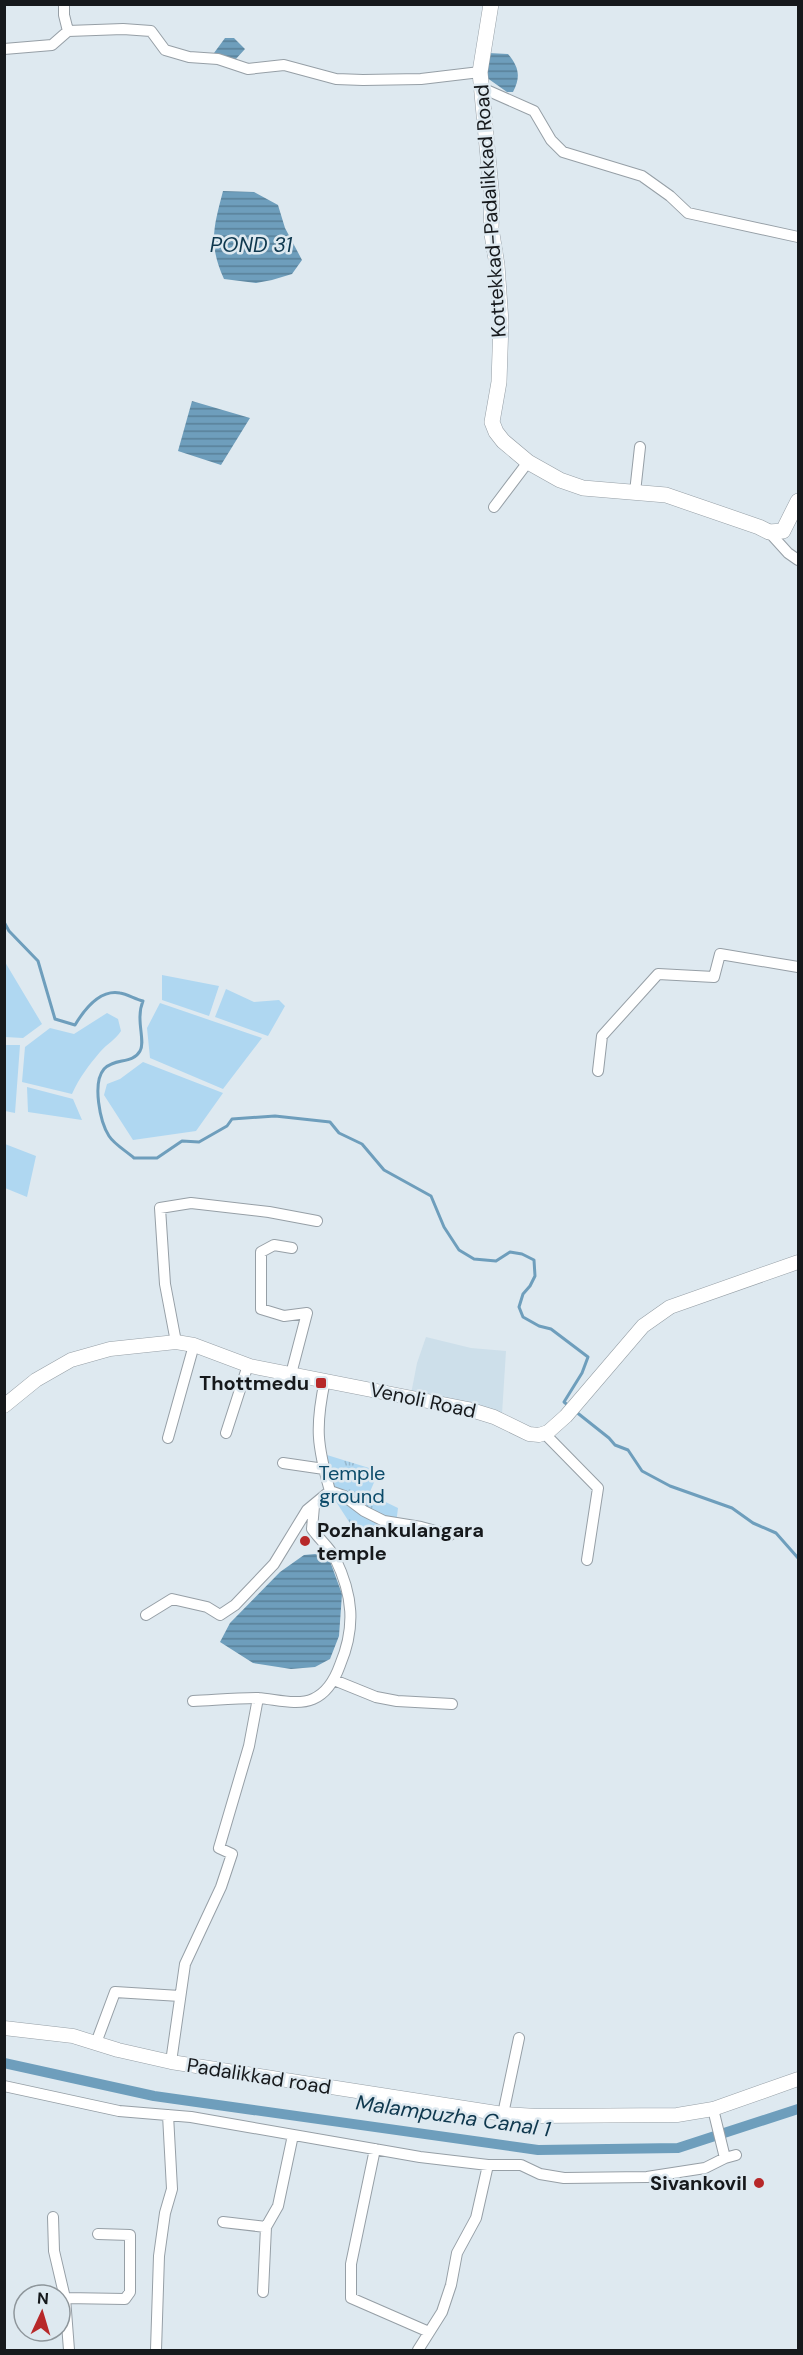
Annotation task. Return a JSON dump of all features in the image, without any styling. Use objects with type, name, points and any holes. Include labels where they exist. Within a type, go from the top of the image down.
[{"type":"main road","name":"Kottekkad-Padalikkad Road","points":[[491,4],[481,80],[492,198],[491,228],[497,265],[501,322],[499,382],[492,422],[496,432],[528,462],[560,480],[583,488],[666,495],[769,532]]},
{"type":"main road","points":[[769,532],[783,531],[798,501]]},
{"type":"street","points":[[64,4],[63,15],[68,32]]},
{"type":"street","points":[[4,49],[52,45],[68,32],[123,29],[151,31],[165,50],[189,57],[218,59],[248,69],[284,65],[336,78],[481,80],[534,111],[551,140],[563,152],[642,176],[688,213],[798,237]]},
{"type":"street","points":[[634,492],[640,447]]},
{"type":"street","points":[[494,507],[528,462]]},
{"type":"street","points":[[769,532],[788,553],[798,560]]},
{"type":"street","points":[[598,1071],[602,1036],[658,974],[714,978],[720,954],[798,967]]},
{"type":"street","points":[[176,1342],[165,1284],[160,1208],[191,1203],[269,1212],[317,1221]]},
{"type":"street","points":[[291,1374],[307,1313],[284,1316],[261,1309],[261,1252],[274,1245],[292,1248]]},
{"type":"street","points":[[587,1560],[598,1488],[544,1433],[566,1416],[643,1326],[670,1307],[798,1262]]},
{"type":"street","name":"Venoli Road","points":[[4,1407],[36,1380],[71,1360],[110,1349],[176,1342],[194,1345],[248,1365],[468,1409],[494,1417],[529,1434],[544,1433]]},
{"type":"street","points":[[168,1438],[194,1345]]},
{"type":"street","points":[[226,1432],[248,1365]]},
{"type":"street","points":[[325,1380],[317,1425],[330,1491]]},
{"type":"street","points":[[283,1463],[324,1469]]},
{"type":"street","points":[[146,1615],[172,1599],[207,1607],[220,1615],[235,1605],[274,1564],[307,1510],[330,1491]]},
{"type":"street","points":[[330,1491],[344,1496],[364,1511],[384,1521],[421,1527],[450,1535]]},
{"type":"street","points":[[312,1529],[314,1506]]},
{"type":"street","points":[[193,1701],[258,1698],[299,1702],[312,1700],[321,1695],[334,1680],[344,1657],[352,1620],[349,1603],[334,1557],[312,1529],[299,1524]]},
{"type":"street","points":[[334,1680],[376,1697],[397,1701],[452,1704]]},
{"type":"street","points":[[171,2062],[185,1964],[220,1887],[232,1854],[219,1848],[249,1746],[258,1698]]},
{"type":"street","points":[[96,2043],[115,1992],[180,1996]]},
{"type":"street","name":"Padalikkad road","points":[[4,2028],[73,2036],[171,2062],[503,2114],[677,2115],[713,2109],[798,2079]]},
{"type":"street","points":[[503,2114],[519,2038]]},
{"type":"street","points":[[4,2086],[119,2110],[168,2115],[420,2157],[488,2165],[521,2166],[540,2174],[564,2178],[647,2177],[705,2169],[730,2156],[713,2109]]},
{"type":"street","points":[[156,2350],[159,2256],[165,2213],[172,2189],[168,2115]]},
{"type":"street","points":[[263,2292],[266,2227],[278,2206],[292,2135]]},
{"type":"street","points":[[375,2149],[351,2265],[351,2298],[429,2332]]},
{"type":"street","points":[[418,2350],[442,2312],[452,2285],[457,2253],[476,2218],[488,2165]]},
{"type":"street","points":[[54,2217],[54,2250],[62,2283]]},
{"type":"street","points":[[223,2222],[266,2227]]},
{"type":"street","points":[[72,2298],[125,2299],[130,2292],[130,2235],[98,2234]]},
{"type":"shaded area","points":[[426,1337],[471,1348],[506,1351],[502,1414],[411,1394],[417,1363]]},
{"type":"green space","points":[[5,962],[42,1024],[23,1038],[5,1037]]},
{"type":"green space","points":[[162,975],[219,986],[209,1016],[162,1000]]},
{"type":"green space","points":[[226,989],[254,1002],[279,1000],[285,1006],[268,1036],[215,1017]]},
{"type":"green space","points":[[160,1003],[262,1038],[223,1089],[150,1058],[147,1028]]},
{"type":"green space","points":[[107,1013],[118,1019],[121,1031],[92,1062],[72,1094],[22,1082],[25,1047],[50,1028],[74,1034]]},
{"type":"green space","points":[[5,1045],[20,1045],[15,1113],[5,1111]]},
{"type":"green space","points":[[143,1062],[223,1093],[196,1131],[133,1140],[104,1095],[107,1084],[120,1079]]},
{"type":"green space","points":[[27,1087],[73,1099],[82,1120],[28,1112]]},
{"type":"green space","points":[[5,1144],[36,1156],[27,1197],[5,1188]]},
{"type":"green space","name":"Temple ground","points":[[327,1455],[379,1471],[369,1494],[398,1508],[396,1524],[353,1528],[333,1497]]},
{"type":"water","points":[[225,38],[234,38],[245,49],[235,60],[214,53]]},
{"type":"water","points":[[488,53],[508,54],[512,59],[517,68],[518,77],[513,92],[507,92],[483,75]]},
{"type":"water","name":"POND 31","points":[[223,191],[254,192],[278,205],[285,228],[302,260],[292,274],[256,283],[224,279],[214,245],[217,215]]},
{"type":"water","points":[[192,401],[250,418],[221,465],[178,451]]},
{"type":"water","points":[[327,1553],[342,1594],[339,1636],[330,1659],[315,1667],[291,1669],[253,1663],[220,1642],[230,1623],[280,1572],[304,1555]]},
{"type":"waterway","points":[[4,922],[9,931],[38,961],[55,1019],[75,1025],[93,1002],[105,994],[123,994],[143,1001],[140,1015],[142,1042],[140,1051],[133,1058],[113,1063],[104,1069],[98,1083],[103,1122],[109,1136],[117,1145],[134,1158],[157,1158],[182,1141],[199,1142],[227,1126],[232,1119],[275,1116],[330,1122],[339,1133],[362,1144],[384,1170],[431,1196],[444,1227],[459,1250],[474,1259],[496,1261],[510,1252],[522,1254],[534,1260],[535,1276],[523,1294],[519,1307],[523,1317],[539,1326],[551,1329],[588,1357],[582,1373],[564,1402],[570,1407]]},
{"type":"waterway","points":[[575,1411],[615,1445],[628,1450],[642,1471],[670,1486],[732,1508],[753,1523],[776,1533],[798,1558]]},
{"type":"waterway","name":"Malampuzha Canal 1","points":[[4,2063],[154,2096],[538,2150],[678,2148],[798,2109]]},
{"type":"place","name":"Thottmedu","points":[[321,1383]]},
{"type":"place","name":"Pozhankulangara temple","points":[[305,1541]]},
{"type":"place","name":"Sivankovil","points":[[759,2183]]}]
